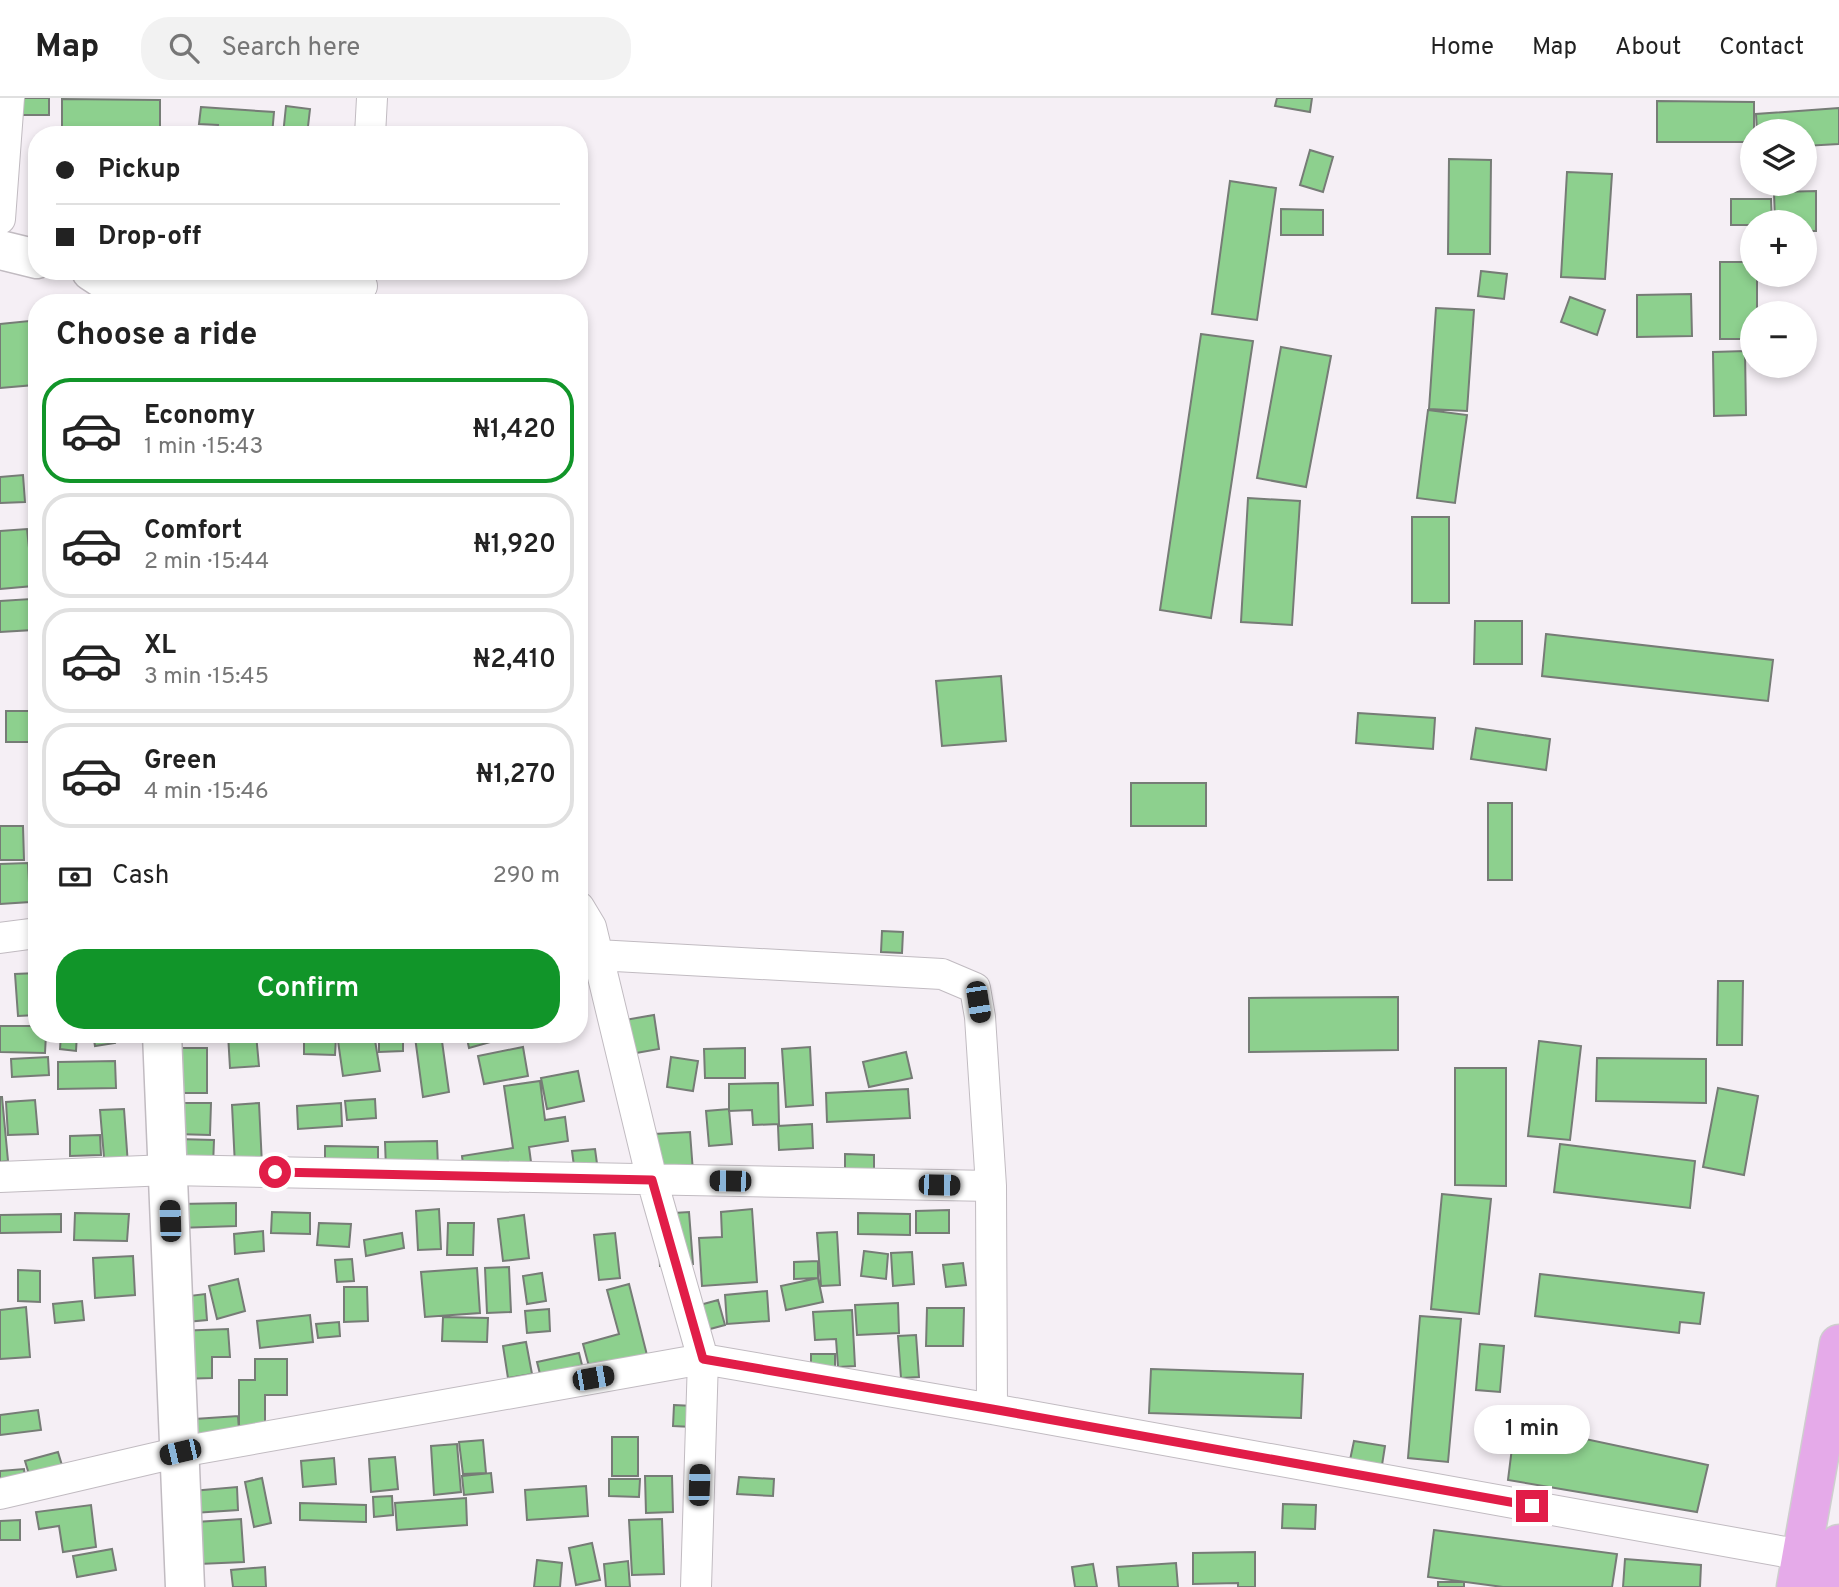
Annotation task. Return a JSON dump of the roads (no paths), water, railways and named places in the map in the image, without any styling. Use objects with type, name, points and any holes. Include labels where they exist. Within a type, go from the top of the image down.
[{"type":"main road","points":[[1799,1571],[1839,1344]]},
{"type":"main road","points":[[1831,1587],[1839,1544]]},
{"type":"street","points":[[0,219],[9,98]]},
{"type":"street","points":[[370,126],[372,98]]},
{"type":"street","points":[[0,250],[28,257]]},
{"type":"street","points":[[103,280],[121,294]]},
{"type":"street","points":[[196,294],[362,287]]},
{"type":"street","points":[[588,924],[652,1180],[703,1359],[696,1587]]},
{"type":"street","points":[[0,938],[28,934]]},
{"type":"street","points":[[597,955],[942,974],[975,988],[980,1017],[991,1186],[992,1409]]},
{"type":"street","points":[[162,1043],[185,1587]]},
{"type":"street","points":[[0,1177],[168,1170],[991,1186]]},
{"type":"street","points":[[0,1494],[180,1452],[703,1359],[992,1409],[1799,1571]]}]
